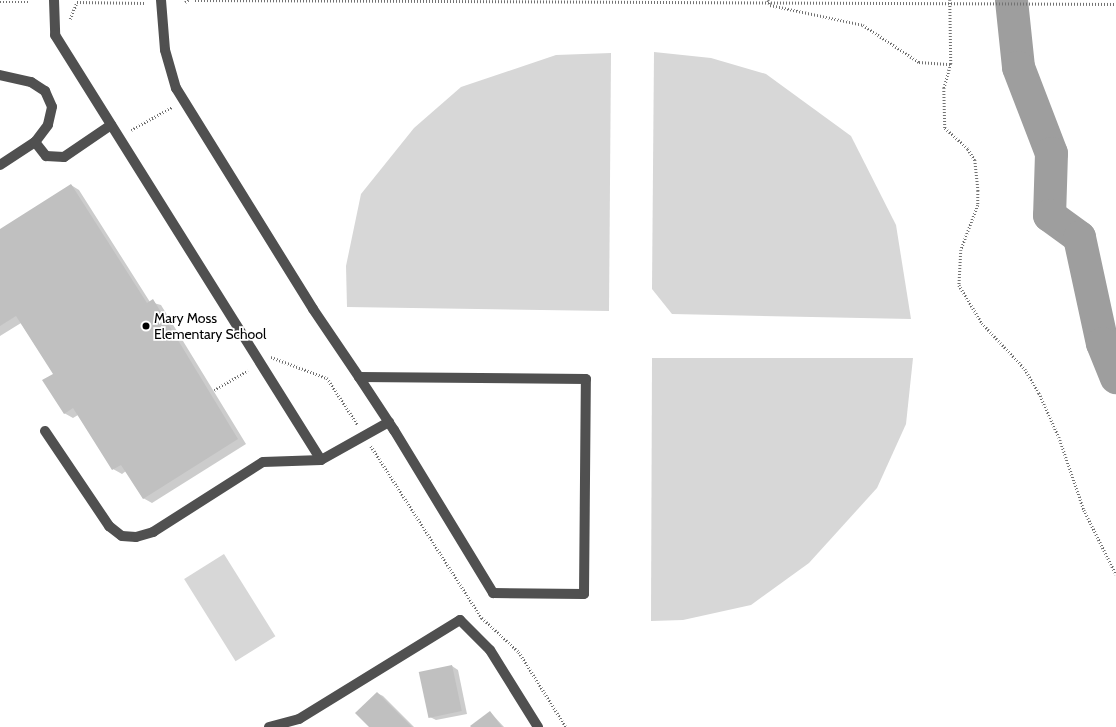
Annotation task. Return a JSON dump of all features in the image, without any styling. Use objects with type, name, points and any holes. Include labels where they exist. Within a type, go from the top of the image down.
[{"type":"lane","points":[[54,0],[55,35],[321,460]]},
{"type":"lane","points":[[161,0],[165,50],[183,100],[359,377],[389,422],[493,593],[584,594],[586,379],[359,377]]},
{"type":"lane","points":[[0,75],[31,82],[45,91],[52,107],[48,125],[35,142],[0,165]]},
{"type":"lane","points":[[35,142],[46,156],[64,157],[111,125]]},
{"type":"lane","points":[[45,431],[109,526],[122,536],[153,532],[263,462],[321,460],[389,422]]},
{"type":"lane","points":[[270,727],[299,719],[460,620],[490,650],[538,727]]},
{"type":"path","points":[[195,0],[769,1],[924,4],[1116,4]]},
{"type":"path","points":[[950,0],[951,64],[944,88],[945,128],[968,149],[975,160],[978,191],[978,205],[959,260],[959,285],[982,324],[1025,369],[1039,393],[1059,437],[1087,516],[1116,574]]},
{"type":"path","points":[[769,1],[770,5],[863,25],[919,62],[951,64]]},
{"type":"path","points":[[0,2],[30,2]]},
{"type":"path","points":[[70,25],[77,2],[144,3]]},
{"type":"path","points":[[127,124],[131,130],[183,100]]},
{"type":"path","points":[[214,390],[274,355],[327,378],[482,618],[519,652],[566,727]]},
{"type":"shaded area","points":[[654,52],[711,58],[766,74],[851,136],[896,225],[911,319],[672,314],[652,289]]},
{"type":"shaded area","points":[[611,53],[609,311],[347,307],[346,266],[361,194],[414,128],[461,87],[556,55]]},
{"type":"shaded area","points":[[652,358],[913,358],[906,424],[877,488],[809,563],[751,605],[683,620],[651,621]]},
{"type":"shaded area","points":[[224,554],[275,636],[236,661],[184,579]]},
{"type":"building","points":[[71,184],[147,303],[153,299],[238,439],[143,499],[121,465],[112,470],[73,408],[64,414],[42,380],[53,374],[16,316],[0,326],[0,229]]},
{"type":"building","points":[[452,665],[462,711],[429,718],[419,672]]},
{"type":"building","points":[[377,692],[412,727],[369,727],[355,713]]},
{"type":"building","points":[[490,711],[502,727],[470,726]]},
{"type":"waterway","points":[[1011,0],[1018,67],[1051,153],[1049,215],[1079,237],[1102,343],[1116,377]]},
{"type":"place","name":"Mary Moss Elementary School","points":[[146,326]]}]
